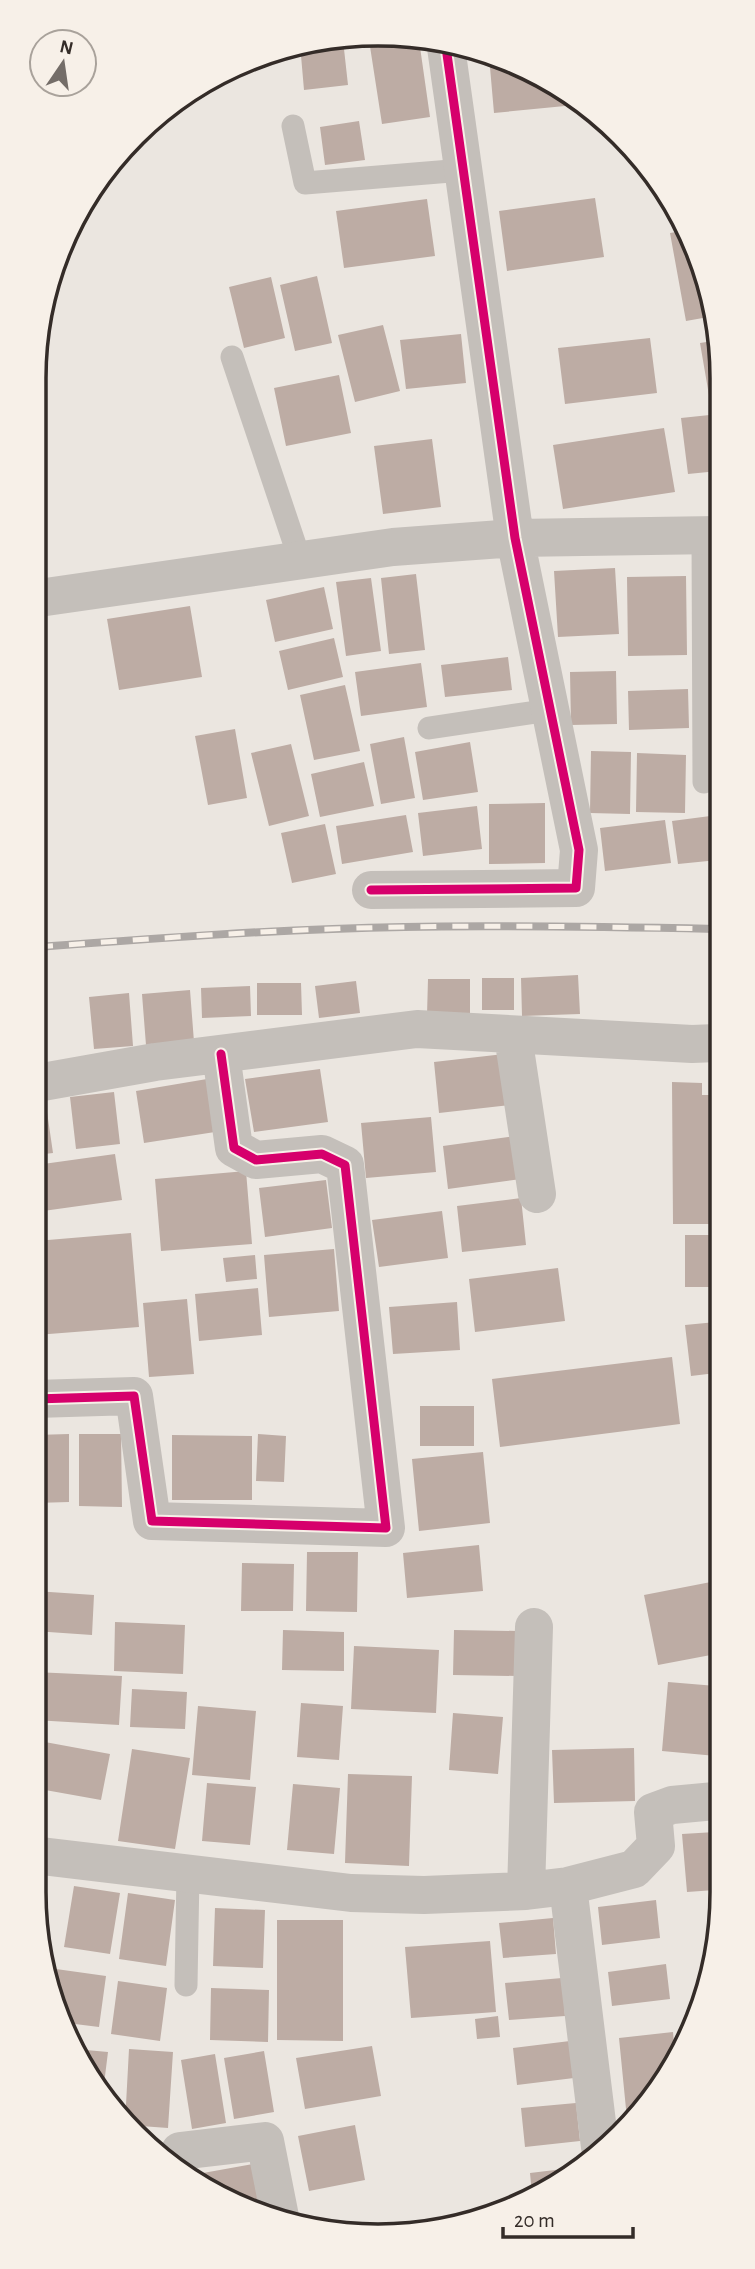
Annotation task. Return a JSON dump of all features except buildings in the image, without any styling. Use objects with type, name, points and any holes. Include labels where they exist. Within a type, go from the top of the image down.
[{"type":"street","points":[[370,890],[576,888],[579,850],[515,538],[447,53]]},
{"type":"street","points":[[46,597],[393,547],[515,538],[710,535]]},
{"type":"street","points":[[46,1081],[155,1062],[417,1029],[513,1036],[710,1043]]},
{"type":"street","points":[[513,1036],[537,1194]]},
{"type":"street","points":[[46,1399],[134,1396],[152,1521],[386,1528],[345,1165],[322,1154],[256,1160],[234,1148],[221,1054]]},
{"type":"street","points":[[526,1891],[534,1627]]},
{"type":"street","points":[[46,1858],[352,1893],[425,1895],[526,1891],[568,1886],[634,1869],[656,1846],[653,1812],[672,1805],[710,1801]]},
{"type":"street","points":[[568,1886],[599,2138]]},
{"type":"street","points":[[180,2151],[265,2141],[278,2208]]},
{"type":"lane","points":[[293,127],[305,183],[463,170]]},
{"type":"lane","points":[[232,357],[300,560]]},
{"type":"lane","points":[[704,782],[710,570]]},
{"type":"lane","points":[[429,728],[550,710]]},
{"type":"lane","points":[[186,1985],[188,1874]]},
{"type":"railway","points":[[46,946],[220,934],[358,928],[521,926],[710,929]]},
{"type":"cycle path","points":[[371,890],[576,888],[579,850],[515,538],[447,53]]},
{"type":"cycle path","points":[[46,1399],[134,1396],[152,1521],[386,1528],[345,1165],[322,1154],[256,1160],[234,1148],[221,1054]]}]
